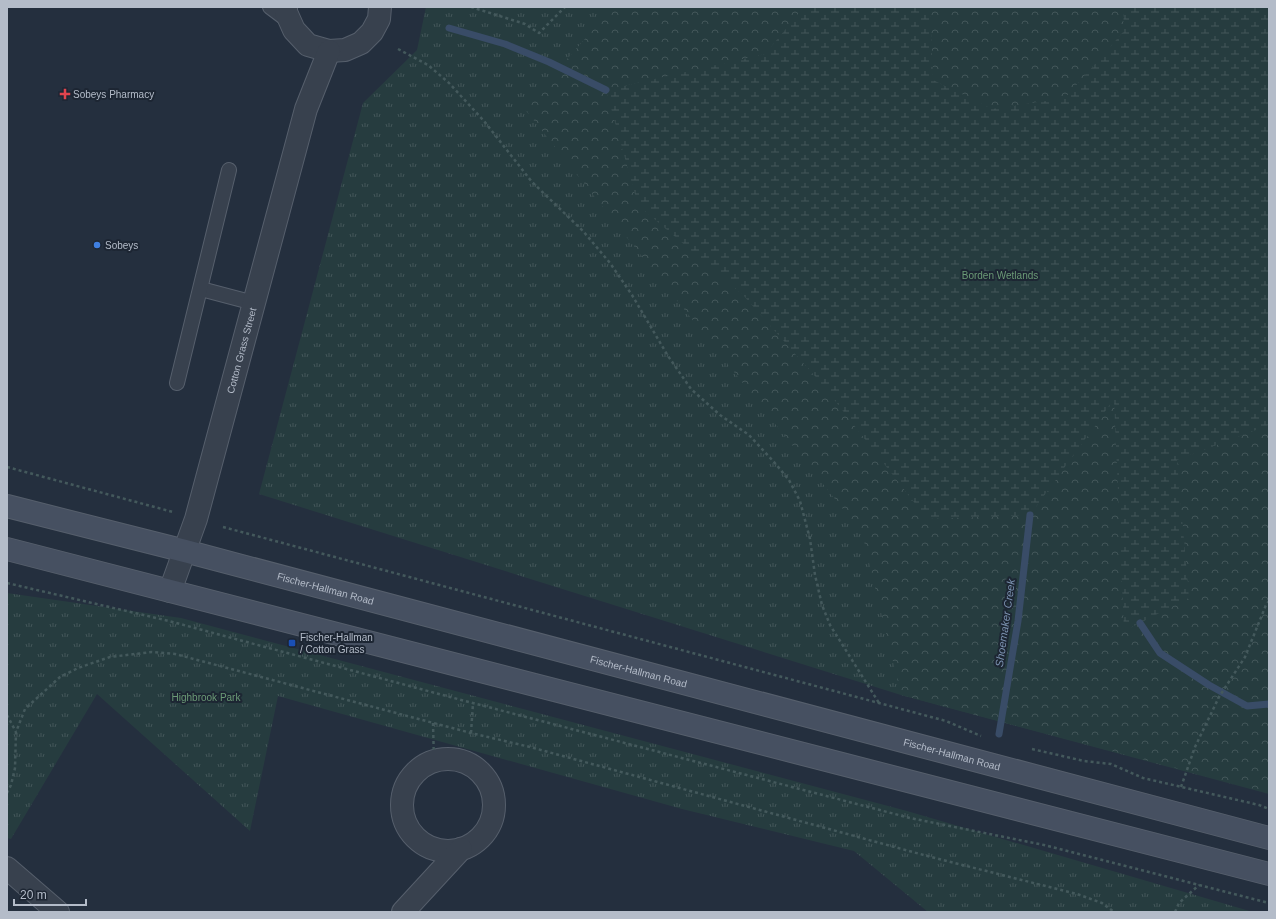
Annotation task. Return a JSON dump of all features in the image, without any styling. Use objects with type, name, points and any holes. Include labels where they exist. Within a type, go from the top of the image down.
[{"type":"main road","name":"Fischer-Hallman Road","points":[[7,506],[185,551],[1269,838]]},
{"type":"main road","points":[[7,549],[1269,874]]},
{"type":"street","points":[[288,14],[294,30],[308,45],[329,51],[345,50],[361,43],[372,32],[379,19],[380,7]]},
{"type":"street","name":"Cotton Grass Street","points":[[306,109],[308,45]]},
{"type":"street","name":"Cotton Grass Street","points":[[170,591],[196,519],[306,109],[329,51]]},
{"type":"street","points":[[403,912],[461,849],[475,842],[483,835],[492,821],[494,798],[489,783],[478,769],[465,762],[455,759],[439,760],[428,763],[408,782],[403,797],[403,814],[409,829],[420,841],[428,846],[444,850],[461,849]]},
{"type":"street","points":[[7,868],[58,912]]},
{"type":"lane","points":[[270,7],[288,14]]},
{"type":"lane","points":[[177,383],[229,170]]},
{"type":"lane","points":[[201,289],[254,303]]},
{"type":"path","points":[[471,7],[525,24],[539,33],[565,7]]},
{"type":"path","points":[[398,49],[428,65],[449,83],[484,121],[532,182],[583,231],[610,262],[632,295],[668,356],[691,389],[720,415],[748,435],[789,480],[800,502],[810,539],[815,575],[822,605],[830,625],[879,703]]},
{"type":"path","points":[[7,467],[174,512]]},
{"type":"path","points":[[223,527],[946,721],[987,739]]},
{"type":"path","points":[[7,583],[169,621],[910,818],[1044,845],[1269,903]]},
{"type":"path","points":[[1181,787],[1195,747],[1219,697],[1245,657],[1269,601]]},
{"type":"path","points":[[7,793],[11,785],[15,768],[16,732],[25,709],[60,677],[78,668],[110,657],[152,652],[175,654],[471,734],[538,749],[931,857],[1078,894],[1102,903],[1114,912]]},
{"type":"path","points":[[471,734],[473,703]]},
{"type":"path","points":[[7,715],[16,732]]},
{"type":"path","points":[[433,723],[434,762]]},
{"type":"path","points":[[1025,748],[1084,761],[1111,764],[1143,778],[1259,805],[1269,809]]},
{"type":"path","points":[[1175,912],[1179,903],[1199,885]]},
{"type":"green space","name":"Borden Wetlands","points":[[426,7],[1269,7],[1269,794],[901,695],[259,494],[363,103],[417,50]]},
{"type":"green space","points":[[613,7],[804,7],[765,54],[606,90],[638,205],[743,295],[822,384],[1030,515],[1115,399],[1189,598],[1177,460],[1269,425],[1269,793],[901,695],[862,533],[524,108]]},
{"type":"green space","name":"Borden Wetlands","points":[[804,7],[930,7],[933,80],[992,109],[1065,98],[1124,31],[1123,7],[1269,7],[1269,425],[1177,460],[1189,598],[1124,631],[1114,399],[1030,515],[927,519],[822,384],[743,295],[638,205],[606,90],[765,54]]},
{"type":"green space","points":[[930,7],[1123,7],[1124,31],[1065,98],[992,109],[933,80]]},
{"type":"green space","name":"Highbrook Park","points":[[7,593],[181,618],[907,811],[1253,912],[928,912],[854,851],[682,809],[278,696],[250,831],[97,694],[11,839],[7,838]]},
{"type":"waterway","points":[[449,28],[505,44],[549,62],[606,90]]},
{"type":"waterway","name":"Shoemaker Creek","points":[[999,734],[1018,621],[1030,515]]},
{"type":"waterway","points":[[1140,623],[1160,653],[1209,685],[1247,706],[1269,704]]},
{"type":"place","name":"Sobeys Pharmacy","points":[[65,94]]},
{"type":"place","name":"Sobeys","points":[[97,245]]},
{"type":"place","name":"Fischer-Hallman / Cotton Grass","points":[[292,643]]}]
